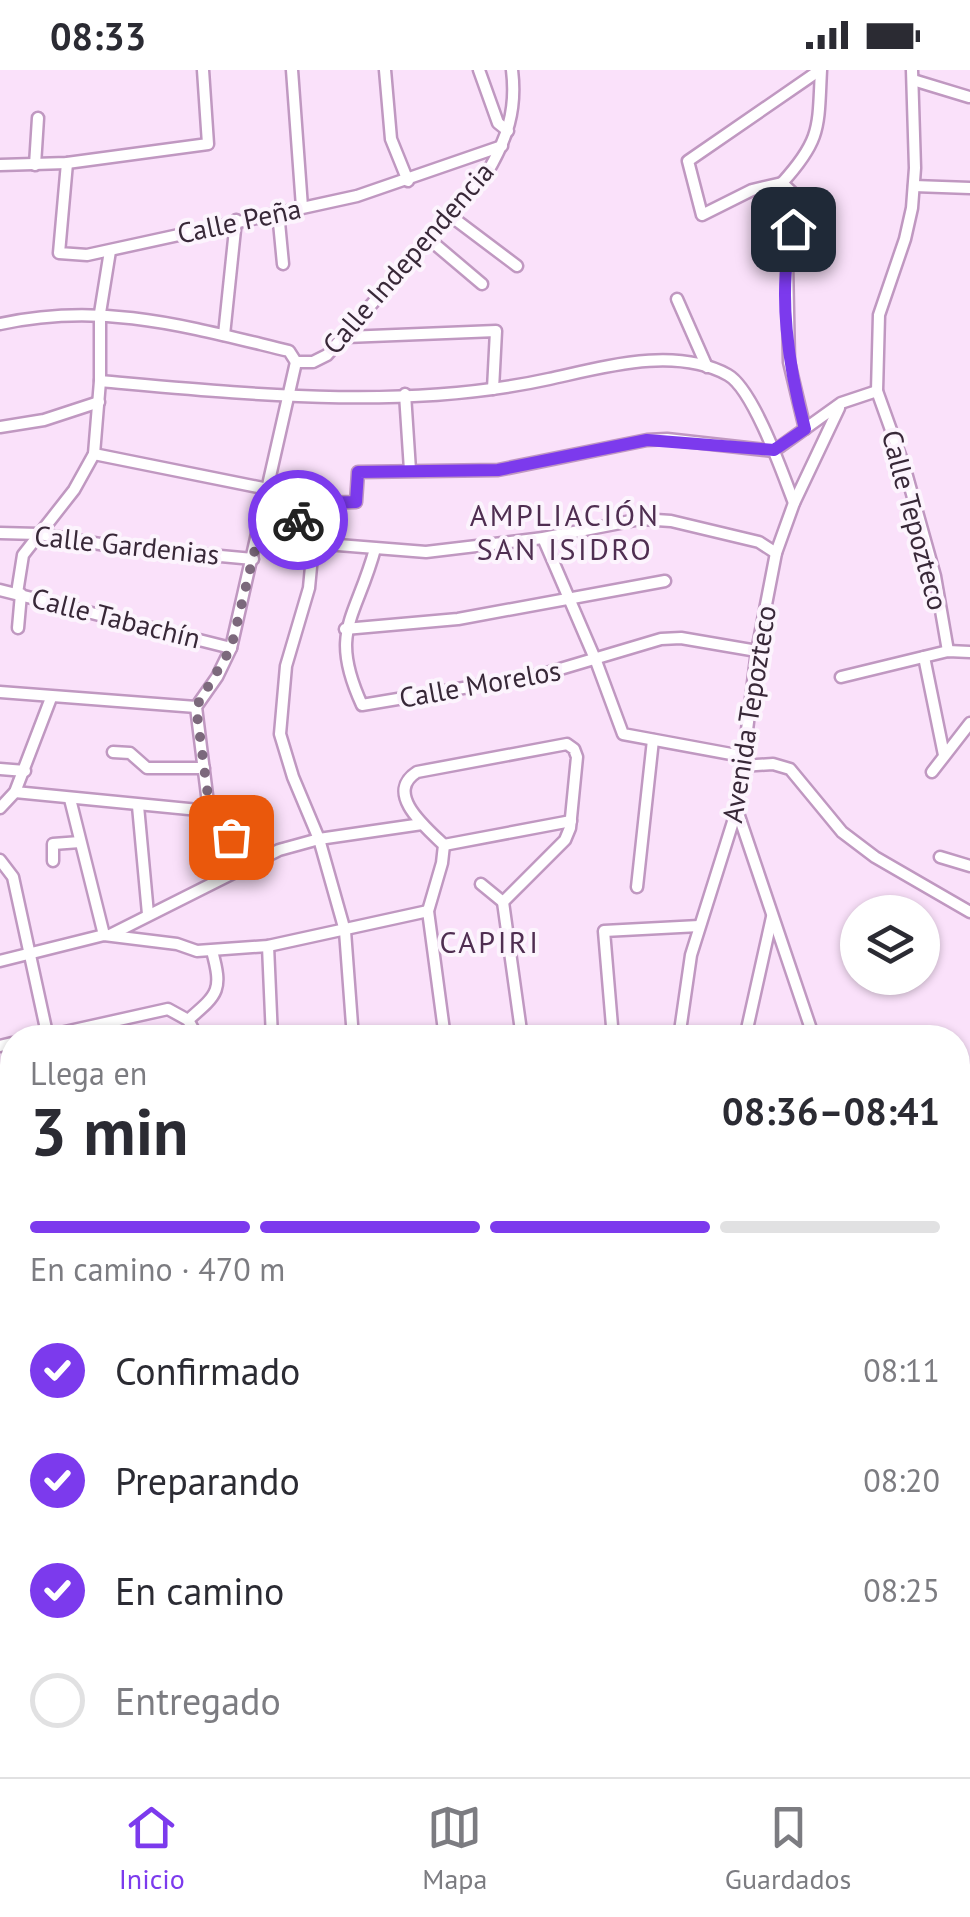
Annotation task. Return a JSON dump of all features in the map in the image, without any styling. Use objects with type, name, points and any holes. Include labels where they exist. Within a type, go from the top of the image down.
[{"type":"street","points":[[0,164],[68,164],[208,144],[203,70]]},
{"type":"street","points":[[292,70],[302,207]]},
{"type":"street","points":[[386,70],[391,138],[408,181]]},
{"type":"street","points":[[479,70],[498,123],[508,132]]},
{"type":"street","name":"Calle Independencia","points":[[0,324],[25,318],[100,313],[224,335],[288,351],[296,362],[313,362],[327,356],[487,173],[514,113],[512,70]]},
{"type":"street","points":[[820,70],[818,125],[808,154],[782,182],[752,190],[702,215],[688,161],[820,70]]},
{"type":"street","points":[[351,1025],[345,931],[320,839],[293,777],[280,723],[286,666],[310,588],[318,503],[356,502],[358,472],[502,470],[647,440],[776,449],[841,404],[877,391],[880,315],[906,239],[914,186],[912,75],[969,97]]},
{"type":"street","points":[[35,165],[38,118]]},
{"type":"street","name":"Calle Peña","points":[[68,164],[58,253],[87,255],[408,181],[502,146]]},
{"type":"street","points":[[782,182],[810,210],[793,229],[787,262],[789,362],[805,429]]},
{"type":"street","points":[[914,186],[970,188]]},
{"type":"street","points":[[278,212],[283,264]]},
{"type":"street","points":[[452,216],[517,266]]},
{"type":"street","points":[[224,335],[236,220]]},
{"type":"street","points":[[430,240],[482,284]]},
{"type":"street","points":[[18,628],[23,556],[74,490],[94,454],[100,313],[110,251]]},
{"type":"street","points":[[677,299],[707,367]]},
{"type":"street","points":[[346,337],[496,331],[493,388]]},
{"type":"street","points":[[100,381],[287,397],[493,388],[662,360],[707,367],[732,376],[776,449],[797,497]]},
{"type":"street","points":[[252,862],[210,811],[196,707],[231,648],[296,362]]},
{"type":"street","name":"Calle Tepozteco","points":[[877,391],[905,469],[935,576],[948,651]]},
{"type":"street","points":[[405,394],[410,470]]},
{"type":"street","points":[[0,427],[44,420],[99,402]]},
{"type":"street","name":"Avenida Tepozteco","points":[[681,1025],[691,955],[737,809],[757,650],[776,554],[797,497],[841,404]]},
{"type":"street","points":[[94,454],[268,490]]},
{"type":"street","points":[[263,516],[315,522]]},
{"type":"street","points":[[313,542],[426,552],[543,538],[640,519],[671,521],[759,542],[776,554]]},
{"type":"street","name":"Calle Gardenias","points":[[0,533],[253,559]]},
{"type":"street","points":[[543,538],[623,734],[742,762],[790,768],[842,832],[875,858],[970,912]]},
{"type":"street","name":"Calle Morelos","points":[[375,550],[345,630],[344,654],[362,705],[596,661],[661,639],[681,638],[757,650]]},
{"type":"street","points":[[345,630],[489,614],[665,581]]},
{"type":"street","name":"Calle Tabachín","points":[[0,590],[231,648]]},
{"type":"street","points":[[841,677],[948,651],[970,652]]},
{"type":"street","points":[[924,657],[944,755]]},
{"type":"street","points":[[0,692],[196,707]]},
{"type":"street","points":[[0,808],[15,792],[52,698]]},
{"type":"street","points":[[932,772],[970,723]]},
{"type":"street","points":[[637,887],[653,740]]},
{"type":"street","points":[[444,845],[422,824],[402,790],[406,778],[417,772],[567,744],[574,749],[571,821],[565,840],[504,902]]},
{"type":"street","points":[[113,752],[130,753],[147,768],[204,768]]},
{"type":"street","points":[[0,768],[24,770]]},
{"type":"street","points":[[15,792],[210,811]]},
{"type":"street","points":[[70,798],[106,935]]},
{"type":"street","points":[[138,806],[148,914]]},
{"type":"street","points":[[737,809],[810,1025]]},
{"type":"street","points":[[444,845],[571,821]]},
{"type":"street","points":[[0,961],[106,935],[280,850],[320,839],[422,824]]},
{"type":"street","points":[[53,861],[53,844],[80,842]]},
{"type":"street","points":[[443,1025],[428,911],[444,845]]},
{"type":"street","points":[[940,857],[970,866]]},
{"type":"street","points":[[0,860],[13,878],[32,954],[42,1025]]},
{"type":"street","points":[[0,881],[13,878]]},
{"type":"street","points":[[481,884],[504,902],[520,1025]]},
{"type":"street","points":[[106,935],[212,951],[268,946],[428,911]]},
{"type":"street","points":[[746,1025],[773,915]]},
{"type":"street","points":[[611,1025],[604,931],[699,926]]},
{"type":"street","points":[[268,946],[271,1025]]},
{"type":"street","points":[[188,1020],[216,996],[220,979],[212,951]]},
{"type":"street","points":[[97,1025],[168,1009],[191,1025]]},
{"type":"street","points":[[747,1020],[748,1025]]},
{"type":"way so far","points":[[231,837],[210,811],[196,707],[231,648],[263,516],[298,520]]},
{"type":"district","name":"AMPLIACIÓN SAN ISIDRO","points":[[565,533]]},
{"type":"district","name":"CAPIRI","points":[[490,943]]},
{"type":"route","points":[[298,520],[315,522],[318,503],[356,502],[358,472],[498,470],[647,440],[774,450],[805,429],[789,362],[787,262],[793,229]]}]
